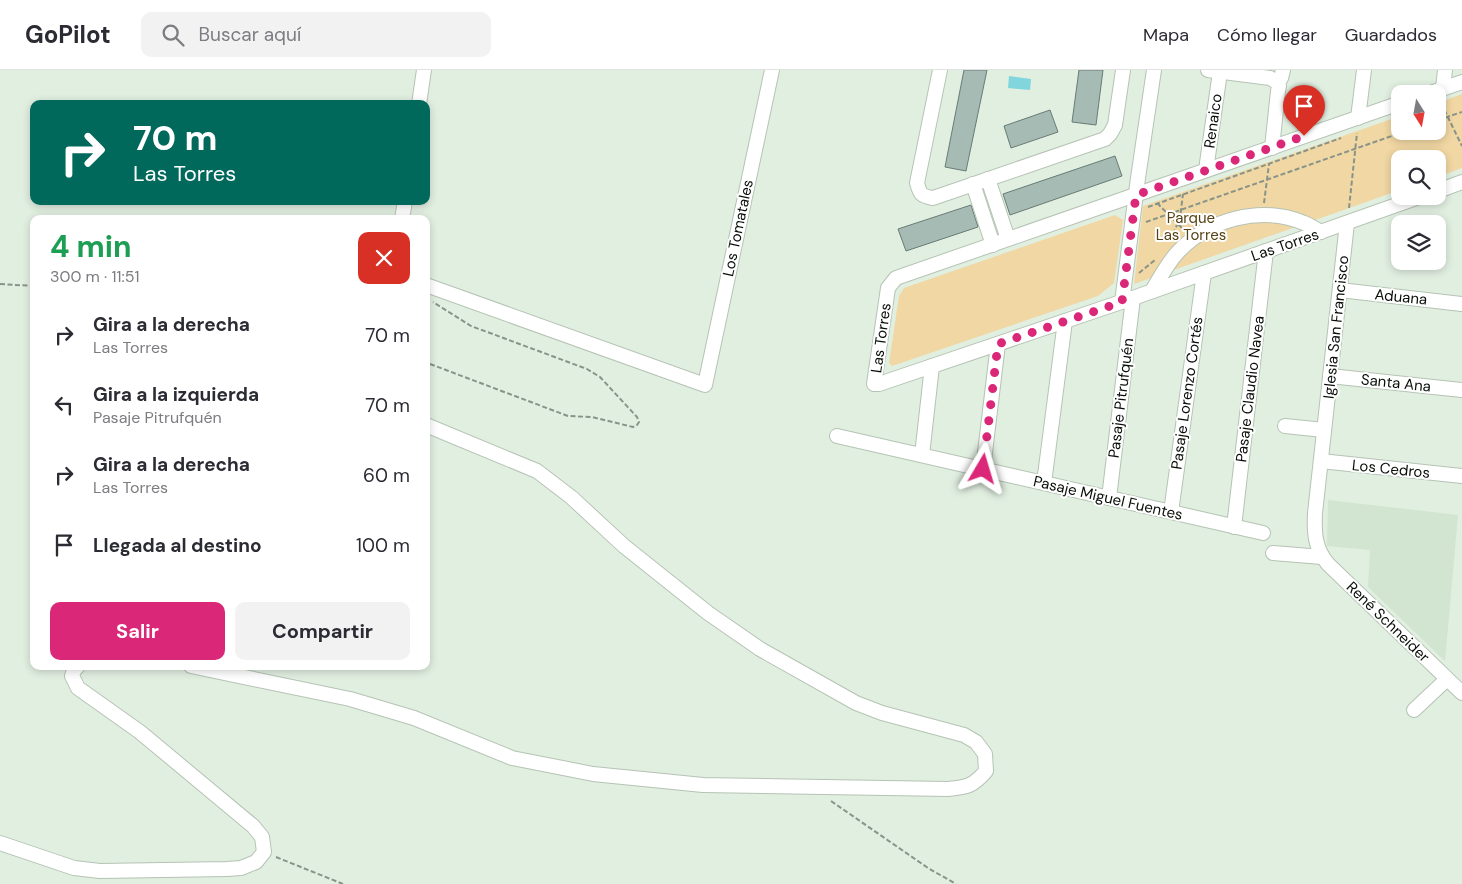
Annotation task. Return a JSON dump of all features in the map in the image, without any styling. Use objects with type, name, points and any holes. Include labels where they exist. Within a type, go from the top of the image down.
[{"type":"street","points":[[420,100],[424,70]]},
{"type":"street","name":"Los Tomatales","points":[[430,286],[705,386],[772,70]]},
{"type":"street","points":[[940,70],[917,183],[920,192],[933,198],[1104,139],[1110,134],[1115,125],[1123,70]]},
{"type":"street","name":"Pasaje Pitrufquén","points":[[1109,498],[1136,195],[1154,70]]},
{"type":"street","points":[[1213,70],[1270,78],[1280,76],[1272,148]]},
{"type":"street","name":"Renaico","points":[[1206,170],[1213,70]]},
{"type":"street","points":[[1358,118],[1364,70]]},
{"type":"street","points":[[1443,85],[1445,70]]},
{"type":"street","points":[[1446,87],[1462,82]]},
{"type":"street","name":"Las Torres","points":[[1391,106],[896,278],[888,288],[874,384],[879,384],[1152,292],[1397,205]]},
{"type":"street","points":[[988,179],[1008,239]]},
{"type":"street","points":[[1446,188],[1462,182]]},
{"type":"street","points":[[973,184],[993,244]]},
{"type":"street","points":[[1152,292],[1173,258],[1192,239],[1224,222],[1246,216],[1279,216],[1305,223],[1321,232]]},
{"type":"street","name":"Iglesia San Francisco","points":[[1320,552],[1314,527],[1347,223]]},
{"type":"street","name":"Pasaje Claudio Navea","points":[[1234,527],[1266,251]]},
{"type":"street","name":"Pasaje Lorenzo Cortés","points":[[1171,512],[1204,273]]},
{"type":"street","name":"Aduana","points":[[1340,290],[1462,304]]},
{"type":"street","points":[[1044,483],[1065,321]]},
{"type":"street","points":[[983,469],[998,344]]},
{"type":"street","points":[[922,455],[932,366]]},
{"type":"street","name":"Santa Ana","points":[[1330,376],[1462,390]]},
{"type":"street","points":[[1285,426],[1324,430]]},
{"type":"street","points":[[210,670],[350,699],[414,718],[512,758],[593,774],[703,785],[948,789],[963,788],[976,782],[986,771],[986,754],[976,742],[964,735],[882,713],[856,703],[760,649],[708,613],[624,546],[571,497],[537,472],[430,427]]},
{"type":"street","name":"Pasaje Miguel Fuentes","points":[[837,436],[1263,533]]},
{"type":"street","name":"Los Cedros","points":[[1321,461],[1462,476]]},
{"type":"street","points":[[1273,553],[1320,552]]},
{"type":"street","name":"René Schneider","points":[[1320,552],[1462,693]]},
{"type":"street","points":[[0,843],[74,868],[100,871],[242,868],[256,862],[264,852],[262,837],[253,826],[140,732],[78,688],[72,676],[74,670]]},
{"type":"street","points":[[1414,710],[1447,679]]},
{"type":"path","points":[[1448,117],[1462,112]]},
{"type":"path","points":[[1446,113],[1462,146]]},
{"type":"path","points":[[1349,208],[1357,133]]},
{"type":"path","points":[[1145,216],[1144,222],[1391,136]]},
{"type":"path","points":[[1263,215],[1269,164]]},
{"type":"path","points":[[1167,245],[1178,224],[1183,194]]},
{"type":"path","points":[[1157,203],[1192,239]]},
{"type":"path","points":[[1146,210],[1150,205]]},
{"type":"path","points":[[1138,266],[1137,274],[1156,259]]},
{"type":"path","points":[[0,284],[30,286]]},
{"type":"path","points":[[430,299],[471,326],[586,369],[600,377],[637,417],[639,422],[633,427],[592,417],[568,416],[430,364]]},
{"type":"path","points":[[812,786],[920,863],[956,884]]},
{"type":"path","points":[[264,852],[343,884]]},
{"type":"shaded area","points":[[1328,500],[1458,515],[1445,661],[1368,587],[1370,550],[1327,546]]},
{"type":"green space","name":"Parque Las Torres","points":[[1462,94],[1462,168],[1446,174],[1446,150],[1391,150],[1391,193],[1134,284],[1143,206],[1391,119],[1391,140],[1446,140],[1446,100]]},
{"type":"green space","name":"Parque Las Torres","points":[[1115,215],[1123,220],[1114,283],[1098,296],[892,366],[889,363],[899,296],[904,288]]},
{"type":"water","points":[[1009,76],[1031,79],[1030,90],[1008,88]]},
{"type":"building","points":[[964,70],[987,70],[966,171],[945,167]]},
{"type":"building","points":[[1079,70],[1103,70],[1096,125],[1072,122]]},
{"type":"building","points":[[1050,110],[1058,132],[1011,148],[1004,126]]},
{"type":"building","points":[[1115,156],[1122,176],[1010,215],[1003,194]]},
{"type":"building","points":[[971,205],[978,227],[906,251],[898,229]]},
{"type":"route","points":[[983,469],[998,344],[1122,302],[1136,195],[1304,136]]}]
